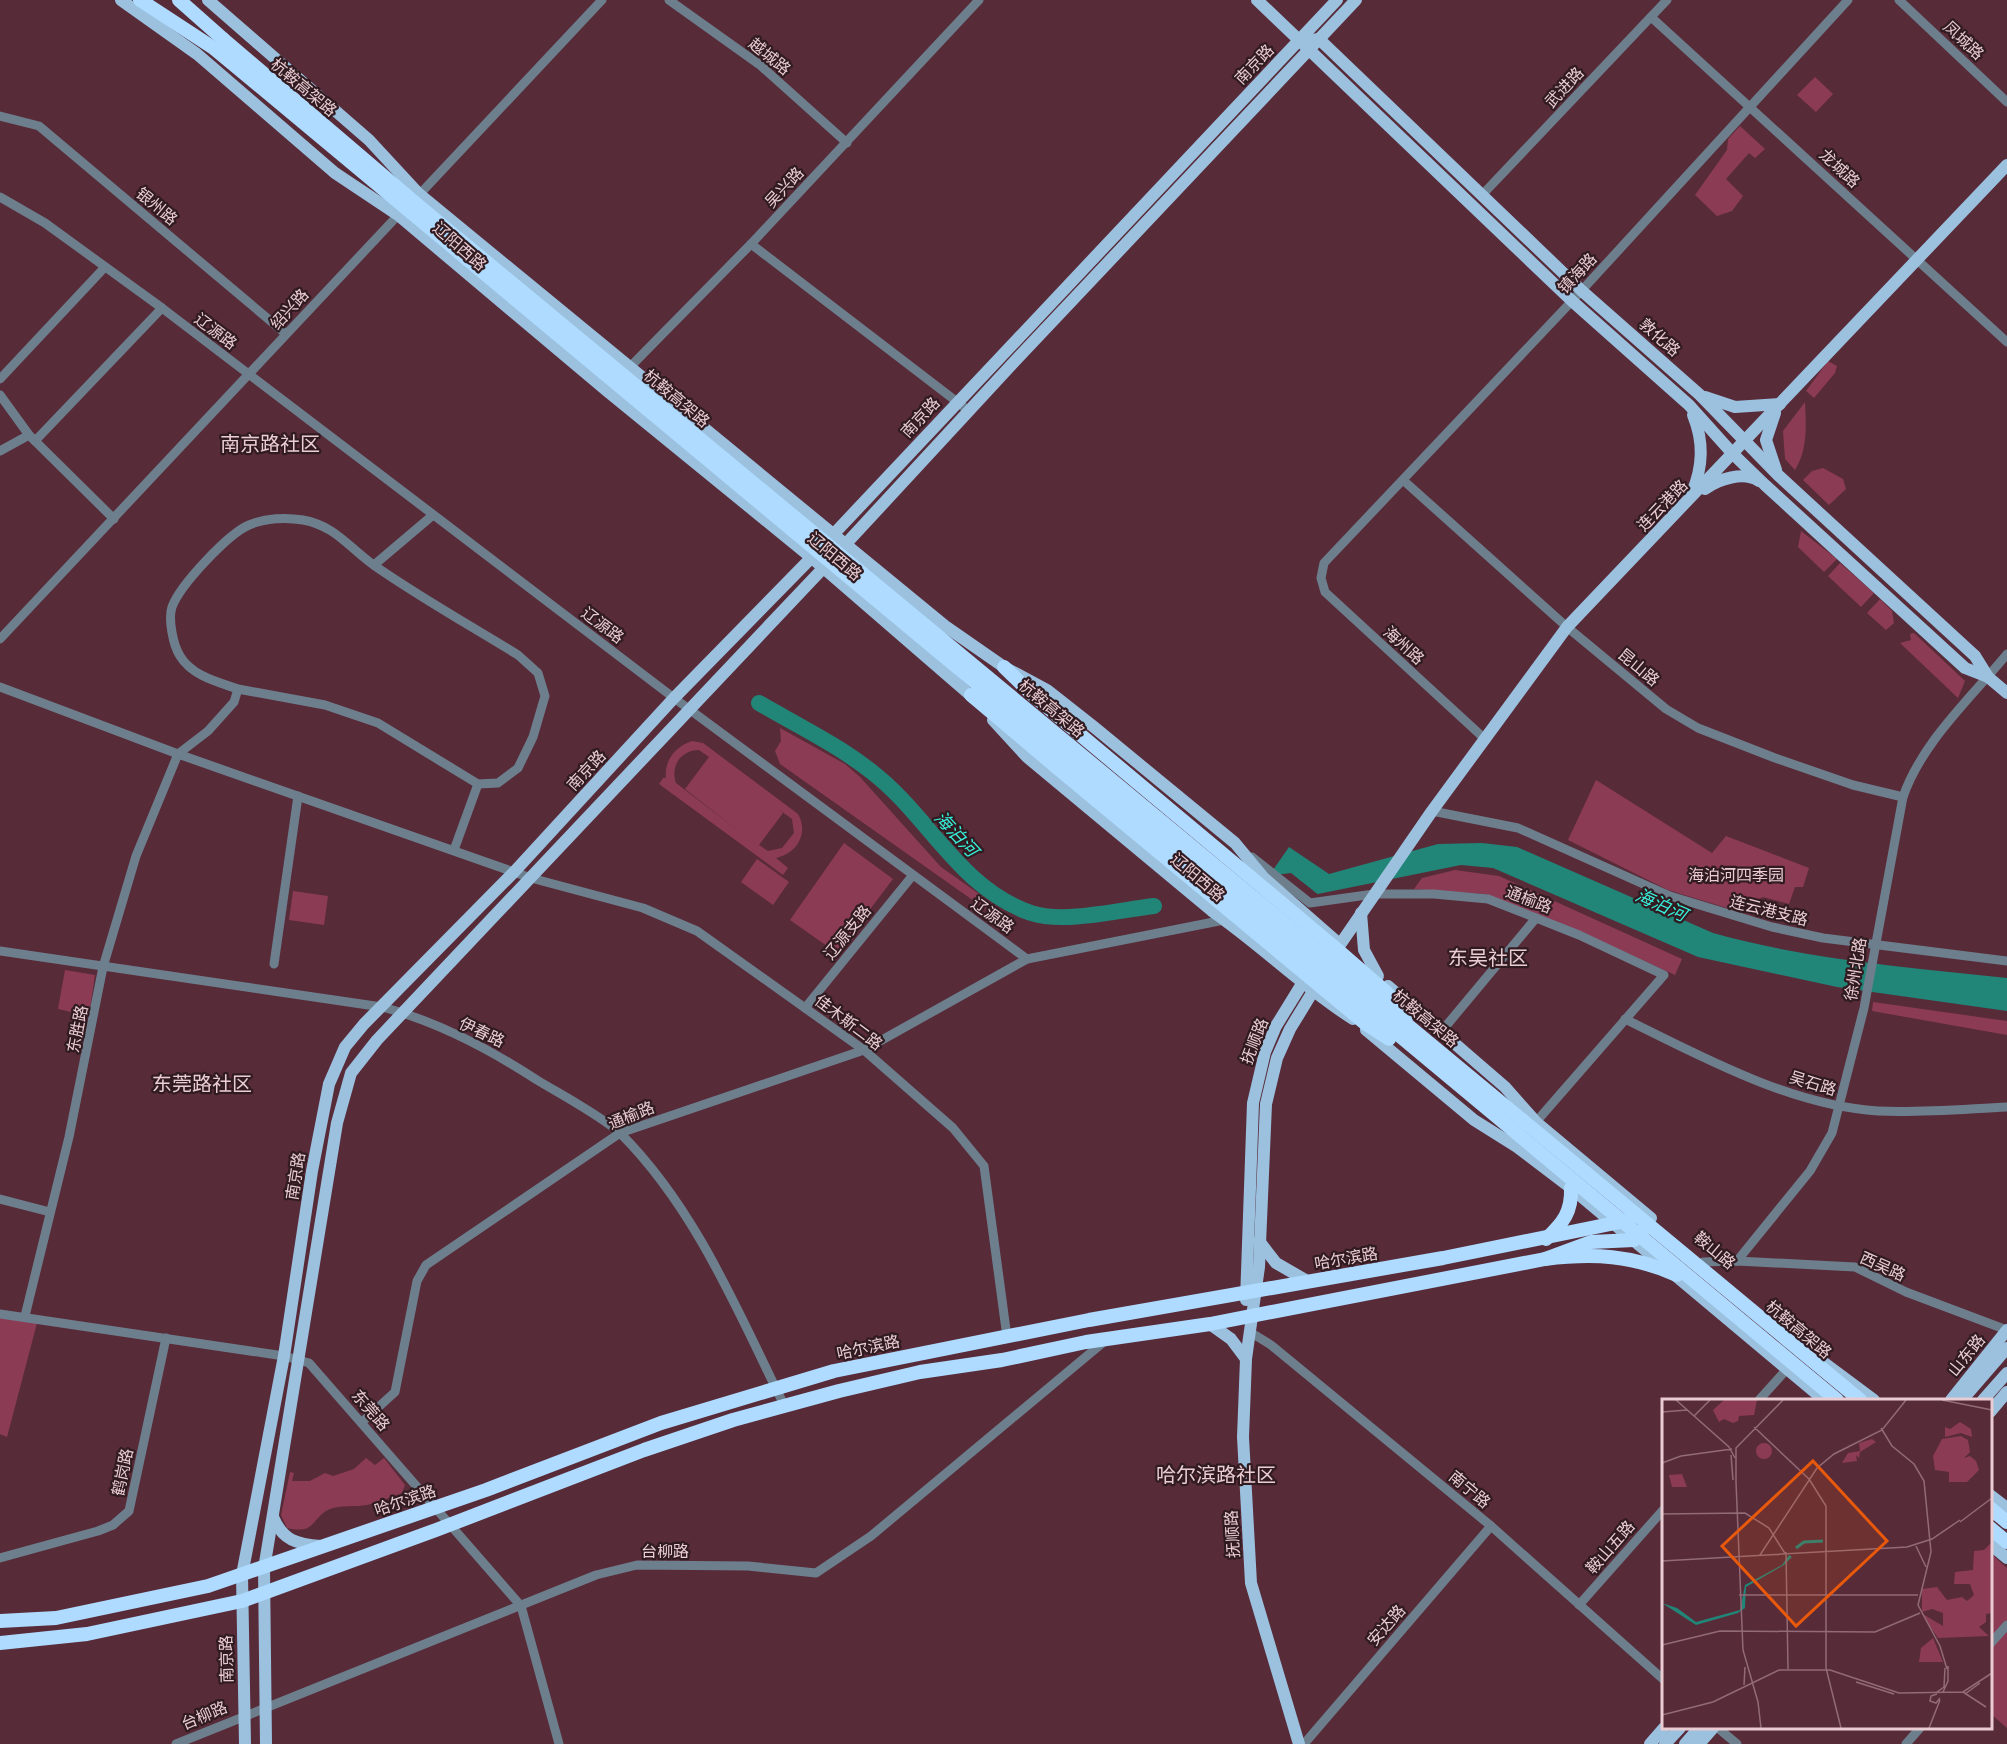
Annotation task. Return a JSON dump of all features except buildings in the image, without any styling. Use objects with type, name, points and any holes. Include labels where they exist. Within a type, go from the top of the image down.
[{"type":"highway","points":[[140,0],[219,44]]},
{"type":"highway","points":[[156,0],[219,44]]},
{"type":"highway","points":[[181,0],[219,44]]},
{"type":"highway","name":"杭鞍高架路","points":[[219,44],[429,214],[1858,1399]]},
{"type":"highway","name":"杭鞍高架路","points":[[219,44],[1434,1067],[1835,1399]]},
{"type":"highway","points":[[1004,667],[1034,696],[1386,992],[1444,1055]]},
{"type":"highway","points":[[971,695],[1366,1024],[1434,1067]]},
{"type":"highway","points":[[1546,1239],[1570,1211],[1571,1188]]},
{"type":"highway","points":[[1545,1258],[1591,1242],[1634,1240],[1644,1229],[1648,1216]]},
{"type":"highway","name":"哈尔滨路","points":[[0,1621],[56,1618],[83,1613],[174,1595],[264,1569],[661,1423],[834,1371],[897,1356],[1546,1239],[1648,1216]]},
{"type":"highway","points":[[0,1643],[87,1634],[242,1601],[450,1525],[644,1450],[784,1406],[920,1372],[1210,1324],[1545,1258],[1582,1254],[1617,1255],[1654,1265],[1677,1275]]},
{"type":"highway","points":[[1992,1510],[2007,1522]]},
{"type":"highway","points":[[1992,1530],[2007,1542]]},
{"type":"main road","name":"辽阳西路","points":[[121,0],[197,54],[335,173],[398,215],[607,391],[812,558],[971,695],[1027,757],[1312,993],[1358,1023],[1474,1120],[1517,1147],[1571,1188]]},
{"type":"main road","name":"敦化路","points":[[1257,0],[1572,301],[1689,405],[1733,454],[1765,485],[1965,668],[1988,677]]},
{"type":"main road","name":"南京路","points":[[245,1744],[242,1575],[285,1356],[312,1171],[329,1084],[345,1047],[514,871],[674,699],[812,558],[1337,0]]},
{"type":"main road","name":"南京路","points":[[266,1744],[264,1569],[337,1123],[345,1092],[359,1061],[1356,0]]},
{"type":"main road","name":"辽阳西路","points":[[210,1],[369,140],[420,194],[847,543],[945,626],[1004,667],[1047,690],[1235,843],[1269,877],[1305,907],[1340,944],[1440,1033],[1505,1086],[1536,1122]]},
{"type":"main road","name":"敦化路","points":[[1319,39],[1582,291],[1700,395],[1778,475],[1975,656],[1988,677],[2007,693]]},
{"type":"main road","points":[[1299,40],[1319,39]]},
{"type":"main road","name":"连云港路","points":[[1374,894],[1567,627],[2007,165]]},
{"type":"main road","points":[[1700,395],[1735,406],[1780,404],[1766,440],[1778,475]]},
{"type":"main road","points":[[1689,405],[1702,444],[1701,467],[1690,500]]},
{"type":"main road","points":[[1690,500],[1716,481],[1755,478],[1765,485]]},
{"type":"main road","name":"抚顺路","points":[[1251,1293],[1259,1241],[1266,1104],[1270,1084],[1288,1035],[1340,944],[1374,894]]},
{"type":"main road","points":[[1361,913],[1364,950],[1378,976]]},
{"type":"main road","name":"抚顺路","points":[[1299,1744],[1251,1583],[1243,1437],[1246,1359],[1250,1332],[1253,1103],[1265,1053],[1301,983],[1340,944]]},
{"type":"main road","name":"鞍山路","points":[[1536,1122],[1872,1399]]},
{"type":"main road","points":[[1571,1188],[1822,1399]]},
{"type":"main road","points":[[1259,1241],[1276,1263],[1309,1282]]},
{"type":"main road","points":[[1210,1324],[1231,1339],[1246,1359]]},
{"type":"main road","name":"山东路","points":[[1952,1399],[2007,1330]]},
{"type":"main road","name":"山东路","points":[[1964,1399],[2007,1348]]},
{"type":"main road","points":[[1985,1399],[2007,1373]]},
{"type":"main road","points":[[1992,1410],[2007,1392]]},
{"type":"main road","points":[[1992,1497],[2007,1508]]},
{"type":"main road","points":[[273,1517],[282,1534],[294,1543],[323,1546]]},
{"type":"main road","points":[[1992,1546],[2007,1558]]},
{"type":"main road","points":[[1650,1744],[1663,1729]]},
{"type":"main road","points":[[1666,1743],[1679,1729]]},
{"type":"main road","points":[[1685,1744],[1698,1729]]},
{"type":"main road","points":[[1699,1744],[1712,1729]]},
{"type":"street","name":"绍兴路","points":[[0,639],[602,0]]},
{"type":"street","name":"越城路","points":[[669,0],[760,65],[846,143]]},
{"type":"street","name":"吴兴路","points":[[607,391],[752,244],[979,0]]},
{"type":"street","name":"武进路","points":[[1482,195],[1667,0]]},
{"type":"street","name":"镇海路","points":[[1324,563],[1582,291],[1848,0]]},
{"type":"street","name":"凤城路","points":[[1901,0],[2007,102]]},
{"type":"street","name":"龙城路","points":[[1651,17],[1918,258],[2007,342]]},
{"type":"street","name":"银州路","points":[[0,116],[39,126],[286,334]]},
{"type":"street","name":"辽源路","points":[[0,197],[45,223],[162,308],[674,699],[1027,959]]},
{"type":"street","points":[[752,244],[969,411]]},
{"type":"street","points":[[0,380],[105,267]]},
{"type":"street","points":[[0,451],[32,438],[162,308]]},
{"type":"street","points":[[0,395],[32,438],[114,519]]},
{"type":"street","name":"昆山路","points":[[1403,480],[1567,627],[1666,709],[1698,728],[1853,785],[1903,797]]},
{"type":"street","points":[[374,565],[433,515]]},
{"type":"street","points":[[284,518],[305,520],[330,528],[374,565],[518,655],[538,673],[545,696],[533,737],[518,768],[498,783],[478,784],[378,723],[325,705],[238,689],[201,675],[180,658],[174,642],[171,609],[182,590],[225,540],[250,524],[284,518]]},
{"type":"street","name":"海州路","points":[[1324,563],[1321,578],[1324,592],[1486,740]]},
{"type":"street","name":"徐州北路","points":[[1737,1261],[1822,1153],[1832,1133],[1864,1008],[1903,797],[1910,778],[1925,751],[2007,654]]},
{"type":"street","name":"佳木斯二路","points":[[0,687],[178,754],[531,878],[643,908],[697,931],[864,1050],[953,1128],[984,1166],[1007,1337]]},
{"type":"street","points":[[178,754],[208,731],[234,702],[238,689]]},
{"type":"street","name":"东胜路","points":[[24,1316],[93,1028],[103,967],[143,837],[178,754]]},
{"type":"street","points":[[454,850],[478,784]]},
{"type":"street","points":[[274,964],[298,796]]},
{"type":"street","name":"连云港支路","points":[[1429,816],[1504,825],[1534,834],[1670,896],[1721,913],[1796,933],[2007,961]]},
{"type":"street","name":"辽源支路","points":[[805,1008],[913,875]]},
{"type":"street","name":"通榆路","points":[[1305,907],[1374,894],[1434,894],[1488,899],[1579,935],[1664,975],[1625,1019]]},
{"type":"street","points":[[1446,1026],[1536,918]]},
{"type":"street","points":[[1027,959],[1224,920]]},
{"type":"street","name":"伊春路","points":[[0,951],[382,1007],[403,1012],[506,1059],[620,1133],[659,1177],[686,1215],[784,1406]]},
{"type":"street","name":"通榆路","points":[[362,1422],[394,1392],[417,1281],[426,1265],[620,1133],[864,1050],[1027,959]]},
{"type":"street","points":[[1536,1122],[1625,1019]]},
{"type":"street","name":"吴石路","points":[[1625,1019],[1694,1054],[1767,1084],[1839,1106],[1898,1111],[2007,1107]]},
{"type":"street","points":[[0,1199],[50,1212]]},
{"type":"street","name":"西吴路","points":[[1703,1262],[1737,1261],[1855,1267],[1906,1292],[2007,1330]]},
{"type":"street","name":"东莞路","points":[[0,1314],[285,1356],[309,1363],[521,1606],[559,1744]]},
{"type":"street","name":"南宁路","points":[[1250,1332],[1271,1345],[1491,1526],[1662,1678]]},
{"type":"street","name":"鹤岗路","points":[[0,1558],[98,1531],[113,1525],[129,1511],[166,1338]]},
{"type":"street","name":"台柳路","points":[[176,1744],[243,1715],[596,1575],[637,1565],[748,1566],[816,1574],[871,1536],[1106,1340]]},
{"type":"street","points":[[1761,1399],[1787,1369]]},
{"type":"street","name":"鞍山五路","points":[[1580,1605],[1662,1511]]},
{"type":"street","name":"安达路","points":[[1304,1744],[1491,1526]]},
{"type":"street","points":[[1992,1642],[2007,1625]]},
{"type":"street","points":[[1719,1729],[1737,1744]]},
{"type":"street","points":[[1906,1744],[1919,1729]]},
{"type":"green space","points":[[1815,77],[1833,94],[1816,112],[1797,95]]},
{"type":"green space","points":[[1740,126],[1765,149],[1755,158],[1749,153],[1726,179],[1743,196],[1732,211],[1717,216],[1695,195],[1727,150],[1728,139]]},
{"type":"green space","points":[[1828,361],[1837,366],[1835,373],[1814,398],[1806,391]]},
{"type":"green space","points":[[1805,402],[1804,446],[1795,470],[1785,459],[1783,431]]},
{"type":"green space","points":[[1823,468],[1843,479],[1846,489],[1829,505],[1803,480],[1812,471]]},
{"type":"green space","points":[[1801,531],[1837,559],[1824,572],[1798,547]]},
{"type":"green space","points":[[1840,563],[1874,593],[1861,607],[1828,576]]},
{"type":"green space","points":[[1880,599],[1892,611],[1894,623],[1886,630],[1867,613]]},
{"type":"green space","points":[[1914,633],[1965,681],[1958,698],[1900,643],[1911,640],[1910,634]]},
{"type":"green space","points":[[780,728],[845,764],[860,777],[941,867],[1003,911],[998,918],[780,764],[775,751],[781,741]]},
{"type":"green space","points":[[692,741],[703,743],[798,814],[802,828],[799,842],[790,852],[776,858],[788,868],[783,875],[659,784],[664,777],[666,779],[667,766],[672,755],[680,747]],"holes":[[[699,750],[709,757],[685,789],[740,832],[676,783],[675,771],[678,760],[687,753]],[[778,809],[792,819],[794,833],[782,848],[768,851],[759,845],[783,813]]]},
{"type":"green space","name":"海泊河四季园","points":[[1596,780],[1712,853],[1726,836],[1809,868],[1803,887],[1795,887],[1789,904],[1763,897],[1746,906],[1750,915],[1668,890],[1568,840]]},
{"type":"green space","points":[[844,843],[893,879],[837,953],[790,920]]},
{"type":"green space","points":[[757,859],[789,882],[773,905],[741,882]]},
{"type":"green space","points":[[1455,870],[1499,876],[1682,959],[1675,975],[1572,928],[1485,894],[1414,889],[1422,878]]},
{"type":"green space","points":[[293,891],[328,896],[324,925],[289,920]]},
{"type":"green space","points":[[65,970],[95,975],[89,1016],[58,1009]]},
{"type":"green space","points":[[1873,1002],[2007,1021],[2007,1035],[1872,1011]]},
{"type":"green space","points":[[0,1318],[37,1323],[7,1437],[0,1434]]},
{"type":"green space","points":[[366,1458],[375,1465],[384,1458],[405,1485],[402,1493],[367,1505],[330,1509],[304,1529],[287,1528],[281,1515],[290,1472],[294,1473],[292,1481],[310,1481],[325,1473],[333,1476],[354,1469]]},
{"type":"green space","points":[[1992,1555],[2007,1568],[2007,1728],[1992,1715]]},
{"type":"shaded area","name":"海泊河","points":[[1482,843],[1517,847],[1713,933],[1822,956],[2007,978],[2007,1011],[1837,987],[1698,957],[1493,868],[1461,865],[1308,896],[1273,870],[1289,847],[1329,874],[1438,844]]},
{"type":"pier","points":[[1291,873],[1320,896],[1308,899],[1275,875]]},
{"type":"waterway","name":"海泊河","points":[[759,703],[831,744],[872,772],[911,809],[964,869],[1006,902],[1031,913],[1059,917],[1075,917],[1154,906]]},
{"type":"district","name":"南京路社区","points":[[270,444]]},
{"type":"district","name":"东吴社区","points":[[1488,958]]},
{"type":"district","name":"东莞路社区","points":[[202,1084]]},
{"type":"district","name":"哈尔滨路社区","points":[[1216,1475]]}]
